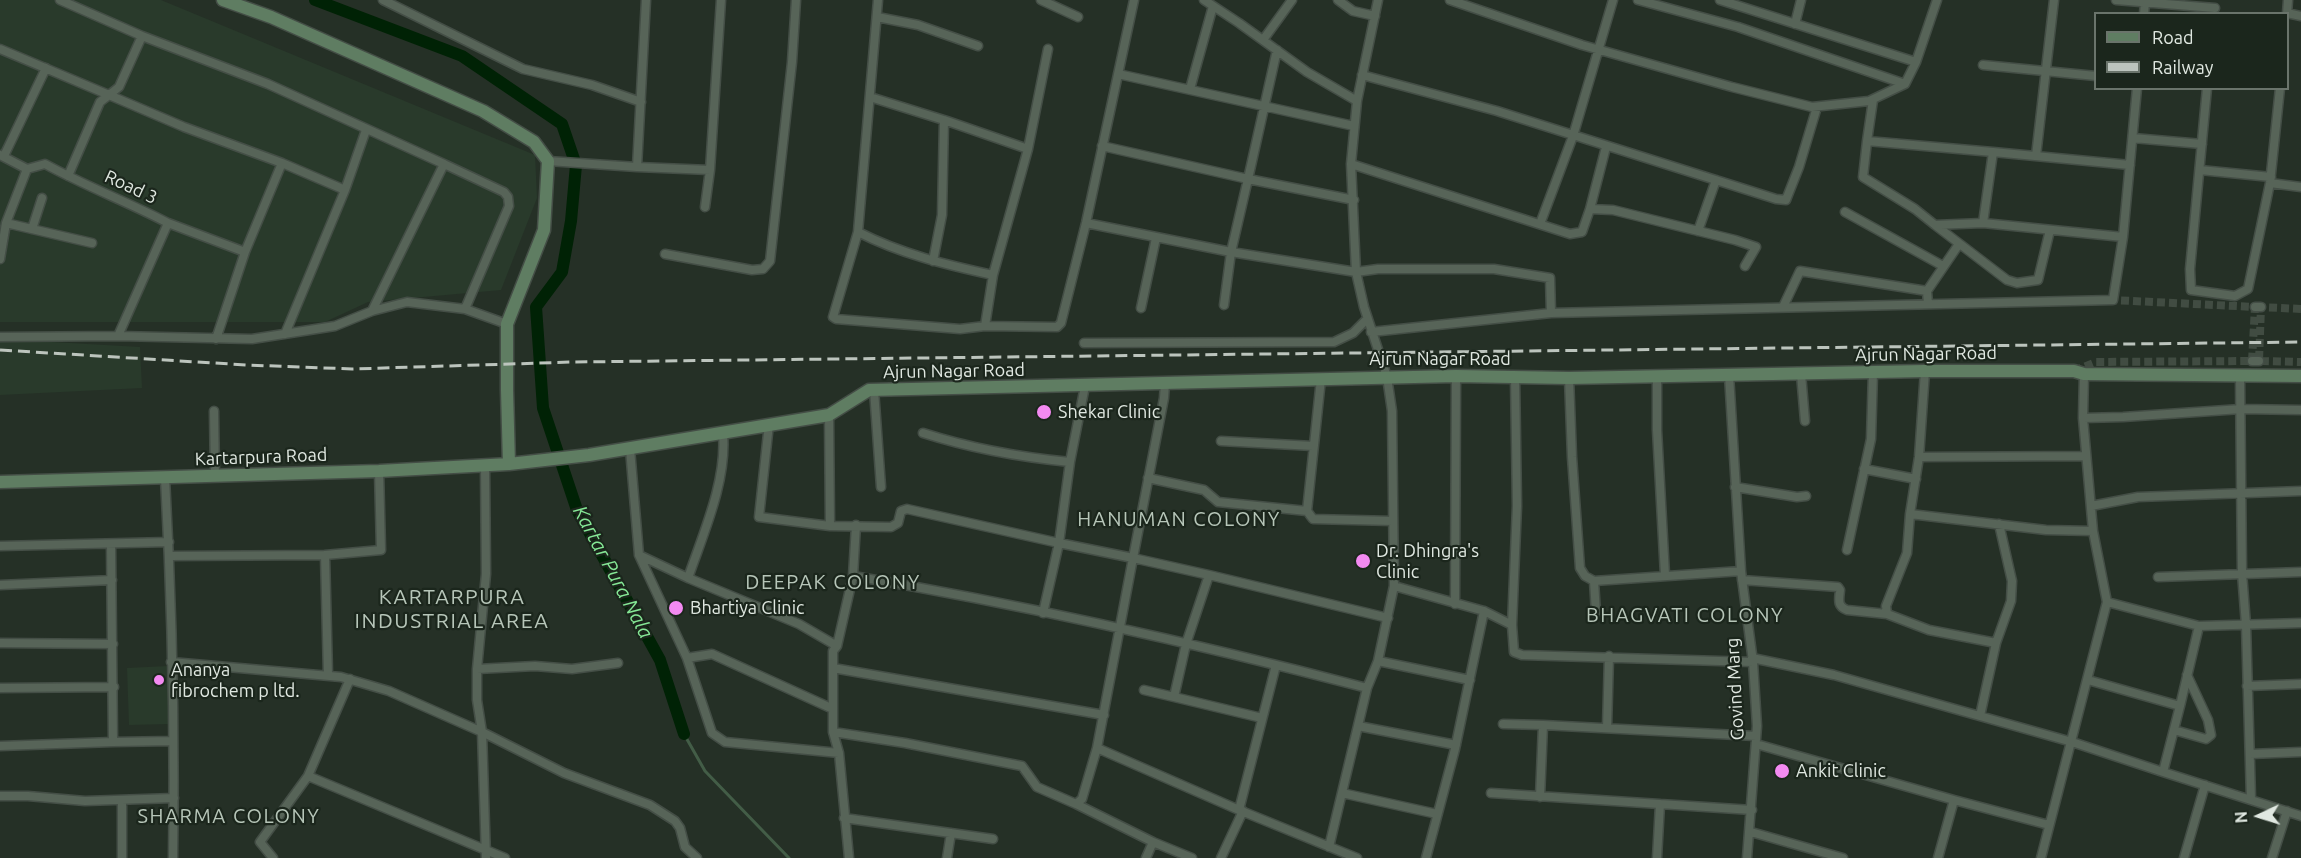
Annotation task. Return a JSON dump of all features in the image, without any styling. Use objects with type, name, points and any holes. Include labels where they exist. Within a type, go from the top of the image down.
[{"type":"street","points":[[60,0],[142,36],[268,84],[504,192],[508,197],[509,206],[465,309]]},
{"type":"street","points":[[223,0],[272,17],[483,111],[534,142],[552,160],[710,170]]},
{"type":"street","points":[[383,0],[523,69],[592,85],[641,102]]},
{"type":"street","points":[[637,167],[646,0]]},
{"type":"street","points":[[705,207],[710,170],[721,0]]},
{"type":"street","points":[[665,254],[752,270],[763,269],[770,261],[792,62],[796,0]]},
{"type":"street","points":[[878,0],[858,232],[833,317],[960,329],[985,326],[1050,328],[1057,327],[1061,323],[1086,223],[1134,0]]},
{"type":"street","points":[[1041,0],[1078,17]]},
{"type":"street","points":[[1204,0],[1307,72],[1357,101]]},
{"type":"street","points":[[1263,40],[1292,0]]},
{"type":"street","points":[[1338,0],[1353,11],[1375,16]]},
{"type":"street","points":[[1329,858],[1367,688],[1378,661],[1394,586],[1392,411],[1387,377],[1371,332],[1356,272],[1351,164],[1357,101],[1378,0]]},
{"type":"street","points":[[1450,0],[1597,49],[1732,87],[1816,107],[1873,100],[1905,84],[1916,62],[1934,1]]},
{"type":"street","points":[[1540,224],[1573,136],[1613,0]]},
{"type":"street","points":[[1638,0],[1738,27],[1905,84]]},
{"type":"street","points":[[1720,0],[1916,62]]},
{"type":"street","points":[[1795,24],[1801,0]]},
{"type":"street","points":[[2036,156],[2054,0]]},
{"type":"street","points":[[2116,0],[2215,7]]},
{"type":"street","points":[[2144,12],[2145,2]]},
{"type":"street","points":[[1190,89],[1213,6]]},
{"type":"street","points":[[877,16],[918,25],[978,46]]},
{"type":"street","points":[[68,176],[100,102],[119,87],[142,36]]},
{"type":"street","points":[[0,49],[184,127],[282,163],[345,190]]},
{"type":"street","points":[[985,326],[993,275],[1028,149],[1048,49]]},
{"type":"street","points":[[1224,305],[1231,252],[1277,50]]},
{"type":"street","points":[[1983,65],[2094,76]]},
{"type":"street","points":[[2,155],[46,68]]},
{"type":"street","points":[[1118,74],[1354,126]]},
{"type":"street","points":[[1362,75],[1497,111],[1606,147],[1776,199],[1786,200],[1799,167],[1816,107]]},
{"type":"street","points":[[1371,332],[1551,313],[2112,300],[2123,237],[2137,90]]},
{"type":"street","points":[[2207,90],[2190,268],[2191,290],[2235,296],[2248,289],[2271,180],[2280,90]]},
{"type":"street","points":[[870,96],[1028,149]]},
{"type":"street","points":[[1873,100],[1863,177],[1916,209],[2007,280],[2017,283],[2038,280],[2050,230]]},
{"type":"street","points":[[933,261],[942,215],[944,120]]},
{"type":"street","points":[[285,334],[345,190],[366,130]]},
{"type":"street","points":[[2133,138],[2202,144]]},
{"type":"street","points":[[1867,141],[2130,165]]},
{"type":"street","points":[[1102,146],[1354,200]]},
{"type":"street","points":[[1351,164],[1570,234],[1582,232],[1606,147]]},
{"type":"street","points":[[1983,223],[1993,152]]},
{"type":"street","name":"Road 3","points":[[2,155],[27,169],[45,164],[168,223],[118,336]]},
{"type":"street","points":[[509,464],[507,324],[544,230],[552,160]]},
{"type":"street","points":[[216,339],[245,252],[282,163]]},
{"type":"street","points":[[372,311],[444,164]]},
{"type":"street","points":[[0,258],[6,223],[27,169]]},
{"type":"street","points":[[2200,170],[2271,180],[2301,187]]},
{"type":"street","points":[[1698,231],[1716,180]]},
{"type":"street","points":[[32,229],[42,198]]},
{"type":"street","points":[[1590,209],[1613,210],[1756,247],[1745,266]]},
{"type":"street","points":[[1845,212],[1943,266]]},
{"type":"street","points":[[6,223],[92,243]]},
{"type":"street","points":[[168,223],[245,252]]},
{"type":"street","points":[[1086,223],[1231,252],[1356,272],[1378,269],[1494,269],[1550,278],[1551,313]]},
{"type":"street","points":[[1935,225],[1983,223],[2123,237]]},
{"type":"street","points":[[858,232],[883,244],[933,261],[993,275]]},
{"type":"street","points":[[1141,308],[1156,238]]},
{"type":"street","points":[[1928,304],[1927,291],[1959,244]]},
{"type":"street","points":[[1783,306],[1800,271],[1927,291]]},
{"type":"street","points":[[0,337],[118,336],[252,339],[335,326],[372,311],[407,302],[465,309],[507,324]]},
{"type":"street","points":[[1084,343],[1334,342],[1353,333],[1368,319]]},
{"type":"street","points":[[1887,614],[1886,606],[1906,553],[1919,457],[1926,371]]},
{"type":"street","name":"Ajrun Nagar Road","points":[[523,462],[630,449],[829,415],[869,390],[1387,377],[1569,378],[1926,371],[2074,371],[2084,374],[2301,376]]},
{"type":"street","points":[[1847,550],[1871,439],[1873,372]]},
{"type":"street","points":[[1801,374],[1805,422]]},
{"type":"street","points":[[2041,858],[2107,602],[2093,531],[2083,418],[2084,374]]},
{"type":"street","points":[[1657,375],[1665,575]]},
{"type":"street","name":"Govind Marg","points":[[1729,375],[1741,571],[1752,660],[1756,740],[1751,832],[1747,858]]},
{"type":"street","points":[[1455,604],[1456,376]]},
{"type":"street","points":[[1515,376],[1518,506],[1512,625],[1514,652],[1522,655],[1752,660],[1834,675],[2072,742],[2301,816]]},
{"type":"street","points":[[2240,377],[2242,573],[2246,625],[2251,799]]},
{"type":"street","points":[[1569,378],[1572,457],[1581,568],[1585,576],[1594,581],[1741,571]]},
{"type":"street","points":[[1307,512],[1321,379]]},
{"type":"street","points":[[1076,804],[1082,799],[1098,748],[1165,383]]},
{"type":"street","points":[[1043,613],[1059,543],[1070,462],[1085,386]]},
{"type":"street","points":[[874,390],[881,487]]},
{"type":"street","points":[[2083,418],[2241,409],[2301,410]]},
{"type":"street","points":[[214,411],[216,477]]},
{"type":"street","points":[[829,415],[830,526]]},
{"type":"street","points":[[769,424],[759,517],[830,526],[895,526],[901,511],[907,509],[1209,575],[1388,618]]},
{"type":"street","points":[[923,433],[970,447],[1028,458],[1070,462]]},
{"type":"street","points":[[688,578],[714,503],[724,449],[723,434]]},
{"type":"street","points":[[1221,441],[1313,447]]},
{"type":"street","points":[[630,449],[639,555],[687,658],[712,733],[724,742],[839,753]]},
{"type":"street","points":[[1919,457],[2086,456]]},
{"type":"street","name":"Kartarpura Road","points":[[0,482],[379,471],[523,462]]},
{"type":"street","points":[[485,465],[486,574],[477,669],[477,700],[482,732],[486,854]]},
{"type":"street","points":[[1864,469],[1916,479]]},
{"type":"street","points":[[169,556],[325,555],[381,550],[379,471]]},
{"type":"street","points":[[165,478],[169,542],[173,858]]},
{"type":"street","points":[[1148,478],[1204,490],[1218,502],[1307,512],[1313,519],[1393,521]]},
{"type":"street","points":[[1735,487],[1779,495],[1806,496]]},
{"type":"street","points":[[2091,506],[2138,497],[2301,491]]},
{"type":"street","points":[[1910,514],[2046,531],[2093,531]]},
{"type":"street","points":[[1980,716],[1996,644],[2011,601],[2012,580],[1999,524]]},
{"type":"street","points":[[849,858],[839,753],[833,732],[833,651],[837,646],[853,576],[856,525]]},
{"type":"street","points":[[0,546],[169,542]]},
{"type":"street","points":[[111,544],[113,742]]},
{"type":"street","points":[[325,555],[328,675]]},
{"type":"street","points":[[639,555],[799,624],[837,646]]},
{"type":"street","points":[[2158,577],[2301,572]]},
{"type":"street","points":[[1174,697],[1186,644],[1209,575]]},
{"type":"street","points":[[853,576],[917,586],[1186,644],[1367,688]]},
{"type":"street","points":[[0,585],[112,580]]},
{"type":"street","points":[[1742,580],[1838,587],[1840,590],[1839,604],[1846,610],[1887,614],[1929,630],[1996,644]]},
{"type":"street","points":[[1594,581],[1596,613]]},
{"type":"street","points":[[1394,586],[1485,611],[1512,625]]},
{"type":"street","points":[[2107,602],[2199,626],[2301,623]]},
{"type":"street","points":[[1426,858],[1456,745],[1485,611]]},
{"type":"street","points":[[2163,772],[2199,626]]},
{"type":"street","points":[[0,644],[113,644]]},
{"type":"street","points":[[687,658],[712,654],[833,709]]},
{"type":"street","points":[[1607,728],[1608,656]]},
{"type":"street","points":[[1378,661],[1470,680]]},
{"type":"street","points":[[171,662],[328,675],[389,691],[482,732],[564,773],[650,805],[675,821],[680,828],[685,847],[697,858]]},
{"type":"street","points":[[477,669],[535,666],[572,669],[618,663]]},
{"type":"street","points":[[1221,858],[1241,811],[1276,665]]},
{"type":"street","points":[[833,668],[1104,715]]},
{"type":"street","points":[[2174,730],[2206,739],[2211,735],[2208,720],[2187,675]]},
{"type":"street","points":[[273,858],[260,842],[308,776],[350,679]]},
{"type":"street","points":[[2088,680],[2180,706]]},
{"type":"street","points":[[2247,686],[2301,684]]},
{"type":"street","points":[[0,688],[114,687]]},
{"type":"street","points":[[1144,690],[1262,718]]},
{"type":"street","points":[[1503,724],[1607,728],[1756,740],[1954,800],[2049,825]]},
{"type":"street","points":[[1540,797],[1543,725]]},
{"type":"street","points":[[1358,726],[1456,745]]},
{"type":"street","points":[[833,732],[905,743],[1022,766],[1037,786],[1153,842],[1192,858]]},
{"type":"street","points":[[0,746],[173,741]]},
{"type":"street","points":[[1098,748],[1241,811],[1357,858]]},
{"type":"street","points":[[2250,754],[2301,752]]},
{"type":"street","points":[[308,776],[486,854],[505,858]]},
{"type":"street","points":[[2184,858],[2205,785]]},
{"type":"street","points":[[1342,793],[1437,814]]},
{"type":"street","points":[[1491,793],[1752,810]]},
{"type":"street","points":[[0,796],[86,801],[174,798]]},
{"type":"street","points":[[122,800],[123,858]]},
{"type":"street","points":[[1938,858],[1954,800]]},
{"type":"street","points":[[1657,858],[1660,804]]},
{"type":"street","points":[[2272,858],[2287,811]]},
{"type":"street","points":[[844,818],[993,839]]},
{"type":"street","points":[[1751,832],[1843,858]]},
{"type":"street","points":[[947,858],[951,833]]},
{"type":"street","points":[[1146,858],[1153,842]]},
{"type":"shaded area","points":[[0,0],[161,0],[535,155],[537,198],[501,290],[368,302],[325,322],[0,322]]},
{"type":"shaded area","points":[[0,339],[140,347],[142,388],[0,395]]},
{"type":"shaded area","points":[[168,666],[170,724],[129,725],[127,668]]},
{"type":"waterway","name":"Kartar Pura Nala","points":[[315,0],[462,56],[562,124],[576,165],[571,221],[562,272],[536,307],[543,408],[577,510],[660,660],[684,734]]},
{"type":"waterway","points":[[684,734],[705,771],[789,858]]},
{"type":"tunnel","points":[[2074,371],[2096,362],[2252,361],[2255,307],[2113,300]]},
{"type":"tunnel","points":[[2301,309],[2261,307],[2259,361],[2301,362]]},
{"type":"railway","points":[[0,350],[352,369],[573,362],[2301,342]]},
{"type":"place","name":"Shekar Clinic","points":[[1044,412]]},
{"type":"place","name":"Dr. Dhingra's Clinic","points":[[1363,561]]},
{"type":"place","name":"Bhartiya Clinic","points":[[676,608]]},
{"type":"place","name":"Ananya fibrochem p ltd.","points":[[159,680]]},
{"type":"place","name":"Ankit Clinic","points":[[1782,771]]},
{"type":"district","name":"HANUMAN COLONY","points":[[1179,519]]},
{"type":"district","name":"DEEPAK COLONY","points":[[833,582]]},
{"type":"district","name":"KARTARPURA INDUSTRIAL AREA","points":[[452,609]]},
{"type":"district","name":"BHAGVATI COLONY","points":[[1685,615]]},
{"type":"district","name":"SHARMA COLONY","points":[[229,816]]}]
